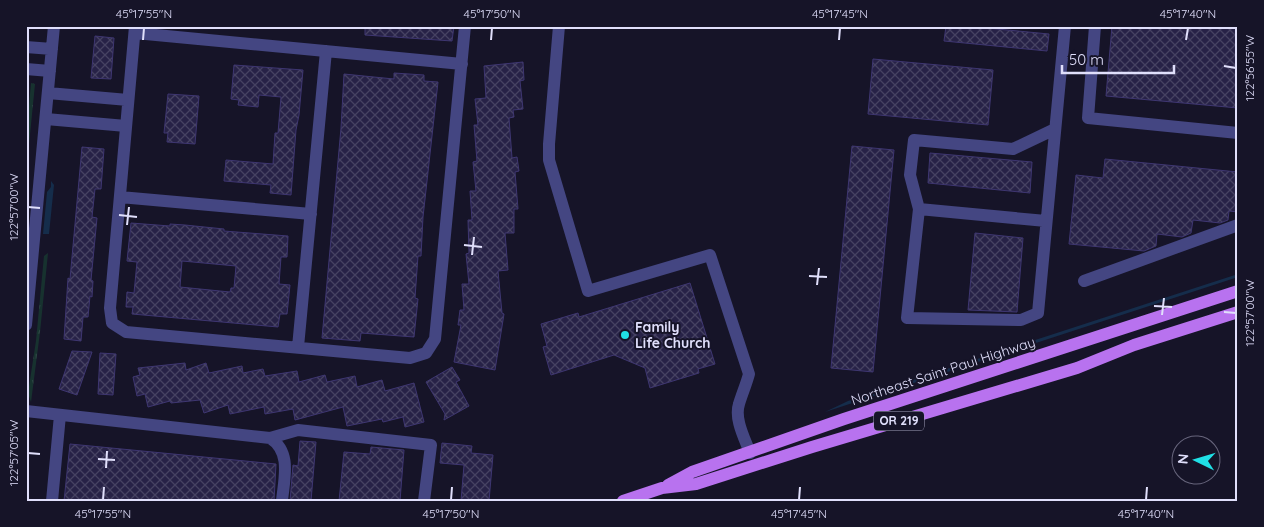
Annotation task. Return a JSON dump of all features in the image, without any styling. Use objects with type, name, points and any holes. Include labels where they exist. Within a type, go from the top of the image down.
[{"type":"main road","name":"Northeast Saint Paul Highway","points":[[623,501],[662,488],[692,472],[844,419],[1238,291]]},
{"type":"main road","name":"Northeast Saint Paul Highway","points":[[662,488],[696,484],[812,447],[1078,368],[1134,345],[1238,312]]},
{"type":"street","points":[[26,325],[54,26]]},
{"type":"street","points":[[462,64],[135,30],[110,308],[112,323],[126,332],[410,358],[426,353],[435,339],[462,64],[465,26]]},
{"type":"street","points":[[559,26],[549,160],[588,291],[710,255],[749,374],[745,390],[738,405],[738,416],[750,453]]},
{"type":"street","points":[[1055,129],[1013,149],[914,140],[910,175],[919,209],[907,318],[1021,320],[1038,313],[1065,26]]},
{"type":"street","points":[[1095,26],[1088,118],[1238,133]]},
{"type":"street","points":[[26,47],[52,49]]},
{"type":"street","points":[[298,347],[326,51]]},
{"type":"street","points":[[26,69],[50,71]]},
{"type":"street","points":[[48,93],[128,100]]},
{"type":"street","points":[[46,119],[126,126]]},
{"type":"street","points":[[120,197],[310,214]]},
{"type":"street","points":[[919,209],[1046,221]]},
{"type":"street","points":[[1084,281],[1238,225]]},
{"type":"street","points":[[26,411],[270,438],[298,430],[431,445],[424,501]]},
{"type":"street","points":[[52,501],[60,415]]},
{"type":"street","points":[[270,438],[277,442],[283,452],[286,466],[282,501]]},
{"type":"green space","points":[[31,83],[35,84],[26,174],[26,140]]},
{"type":"green space","points":[[48,253],[31,402],[28,393],[36,341],[44,256]]},
{"type":"water","points":[[51,181],[54,185],[49,234],[43,234],[47,192],[51,187]]},
{"type":"water","points":[[1238,274],[1238,277],[825,412],[848,401]]},
{"type":"building","points":[[365,26],[454,26],[452,41],[365,35]]},
{"type":"building","points":[[946,26],[966,26],[1049,34],[1047,51],[944,41]]},
{"type":"building","points":[[1112,26],[1238,26],[1238,108],[1106,96]]},
{"type":"building","points":[[95,36],[114,38],[111,79],[91,78]]},
{"type":"building","points":[[873,59],[993,70],[988,125],[868,114]]},
{"type":"building","points":[[523,62],[524,80],[520,81],[523,109],[513,110],[514,117],[509,118],[512,158],[517,157],[519,171],[515,172],[518,209],[514,209],[514,233],[505,233],[508,270],[498,271],[502,313],[504,314],[495,370],[454,362],[461,325],[458,325],[460,310],[464,310],[462,284],[469,284],[466,254],[469,253],[468,220],[472,220],[470,191],[476,191],[473,162],[477,161],[474,125],[478,125],[475,99],[486,98],[484,66]]},
{"type":"building","points":[[234,65],[303,70],[291,195],[270,193],[271,185],[224,181],[226,160],[273,164],[275,133],[278,133],[281,97],[259,95],[258,107],[238,105],[239,100],[231,99]]},
{"type":"building","points":[[394,73],[424,75],[424,81],[438,82],[423,217],[421,256],[418,256],[415,298],[418,299],[414,337],[361,333],[360,341],[322,338],[344,74],[394,79]]},
{"type":"building","points":[[168,94],[199,96],[195,144],[167,142],[168,133],[164,133]]},
{"type":"building","points":[[852,146],[894,150],[873,372],[831,368]]},
{"type":"building","points":[[82,147],[104,149],[101,189],[95,189],[92,217],[97,218],[91,280],[93,281],[92,297],[90,296],[88,317],[83,317],[81,341],[64,339],[68,278],[70,279]]},
{"type":"building","points":[[930,153],[1032,162],[1030,193],[928,183]]},
{"type":"building","points":[[1105,159],[1238,172],[1238,212],[1229,211],[1228,220],[1220,223],[1193,220],[1191,233],[1182,237],[1157,234],[1156,246],[1144,251],[1069,244],[1076,175],[1103,178]]},
{"type":"building","points":[[131,223],[170,226],[170,224],[185,225],[224,229],[224,231],[288,236],[287,257],[281,257],[279,284],[290,285],[287,314],[280,314],[278,327],[132,314],[133,307],[126,307],[127,292],[134,293],[137,262],[127,261]],"holes":[[[182,261],[236,266],[234,288],[231,288],[230,292],[180,287]]]},
{"type":"building","points":[[975,233],[1023,238],[1017,312],[968,310]]},
{"type":"building","name":"Family Life Church","points":[[690,283],[715,364],[698,369],[699,373],[650,388],[645,368],[614,355],[551,375],[543,347],[547,346],[541,324],[578,313],[579,317]]},
{"type":"building","points":[[72,351],[92,352],[77,395],[59,389]]},
{"type":"building","points":[[100,353],[116,354],[113,395],[98,394]]},
{"type":"building","points":[[185,363],[186,370],[206,363],[209,373],[242,366],[243,373],[263,369],[265,376],[297,371],[299,382],[325,375],[327,382],[355,376],[357,387],[382,380],[385,391],[414,383],[424,422],[405,427],[403,417],[383,422],[382,419],[347,426],[343,407],[295,420],[293,409],[265,414],[264,407],[230,414],[228,405],[204,413],[200,400],[171,403],[170,401],[148,407],[145,394],[137,396],[133,377],[140,375],[138,368]]},
{"type":"building","points":[[452,367],[460,380],[456,382],[469,406],[444,420],[445,414],[426,382]]},
{"type":"building","points":[[300,441],[316,442],[311,501],[290,501],[293,465],[298,466]]},
{"type":"building","points":[[442,443],[472,446],[471,453],[493,455],[489,501],[461,501],[464,465],[440,463]]},
{"type":"building","points":[[70,444],[276,464],[274,501],[64,501]]},
{"type":"building","points":[[371,447],[404,450],[400,501],[339,501],[344,452],[370,454]]},
{"type":"place","name":"Family Life Church","points":[[625,335]]}]
